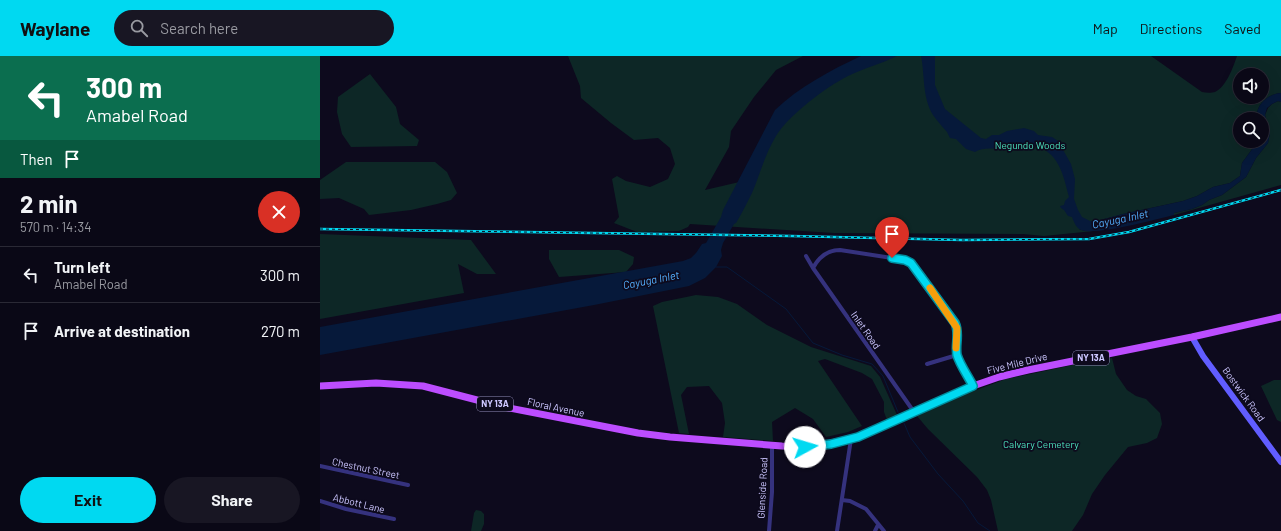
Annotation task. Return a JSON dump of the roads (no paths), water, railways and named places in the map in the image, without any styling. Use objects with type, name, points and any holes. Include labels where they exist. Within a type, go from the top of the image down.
[{"type":"main road","name":"Five Mile Drive","points":[[670,437],[772,446],[805,447],[822,445],[851,439],[973,386],[1000,377],[1281,317]]},
{"type":"main road","name":"Floral Avenue","points":[[320,386],[376,383],[429,387],[522,410],[600,426],[670,437]]},
{"type":"street","points":[[813,268],[816,262],[827,252],[840,250],[905,260],[911,263],[957,328],[957,355],[973,386]]},
{"type":"street","name":"Inlet Road","points":[[806,256],[914,412]]},
{"type":"street","name":"Bostwick Road","points":[[1192,337],[1203,356],[1281,462]]},
{"type":"street","points":[[928,364],[957,355]]},
{"type":"street","points":[[837,531],[851,439]]},
{"type":"street","name":"Glenside Road","points":[[769,531],[772,492],[772,446]]},
{"type":"street","name":"Chestnut Street","points":[[320,466],[408,485]]},
{"type":"street","points":[[842,500],[850,501],[866,509],[884,531]]},
{"type":"street","name":"Abbott Lane","points":[[320,501],[346,509],[394,519]]},
{"type":"street","points":[[875,531],[878,525]]},
{"type":"water","name":"Cayuga Inlet","points":[[861,56],[897,56],[854,73],[839,81],[809,102],[782,128],[769,150],[752,193],[736,223],[723,243],[721,250],[722,256],[716,267],[705,278],[689,286],[594,305],[320,355],[320,327],[683,261],[691,258],[702,244],[706,243],[721,217],[723,210],[775,110],[805,86]]},
{"type":"water","name":"Cayuga Inlet","points":[[921,56],[935,56],[935,85],[945,109],[981,138],[986,139],[992,135],[999,135],[1007,131],[1024,128],[1034,131],[1038,135],[1052,137],[1058,141],[1071,164],[1075,179],[1074,199],[1078,210],[1082,217],[1090,221],[1097,221],[1183,201],[1197,196],[1213,187],[1230,183],[1240,176],[1242,163],[1253,148],[1264,148],[1256,158],[1246,177],[1222,195],[1209,200],[1202,205],[1174,213],[1174,215],[1112,229],[1099,231],[1081,230],[1075,225],[1072,217],[1068,216],[1060,206],[1064,205],[1065,201],[1069,197],[1062,172],[1054,158],[1048,152],[1041,148],[1023,143],[1005,148],[978,150],[975,152],[966,149],[956,139],[950,138],[929,108],[925,93]]},
{"type":"water","points":[[1281,93],[1281,102],[1278,101],[1267,108],[1266,112],[1257,112],[1261,104],[1269,104],[1269,97]]},
{"type":"waterway","points":[[716,267],[727,267],[786,309],[813,343],[842,355],[872,364],[883,376],[898,412]]},
{"type":"waterway","points":[[904,423],[910,437],[938,474],[963,501],[978,523],[990,531]]},
{"type":"railway","points":[[320,229],[962,240],[1089,239],[1129,232],[1281,190]]},
{"type":"park label","name":"Negundo Woods","points":[[1030,145]]},
{"type":"park label","name":"Calvary Cemetery","points":[[1041,444]]}]
